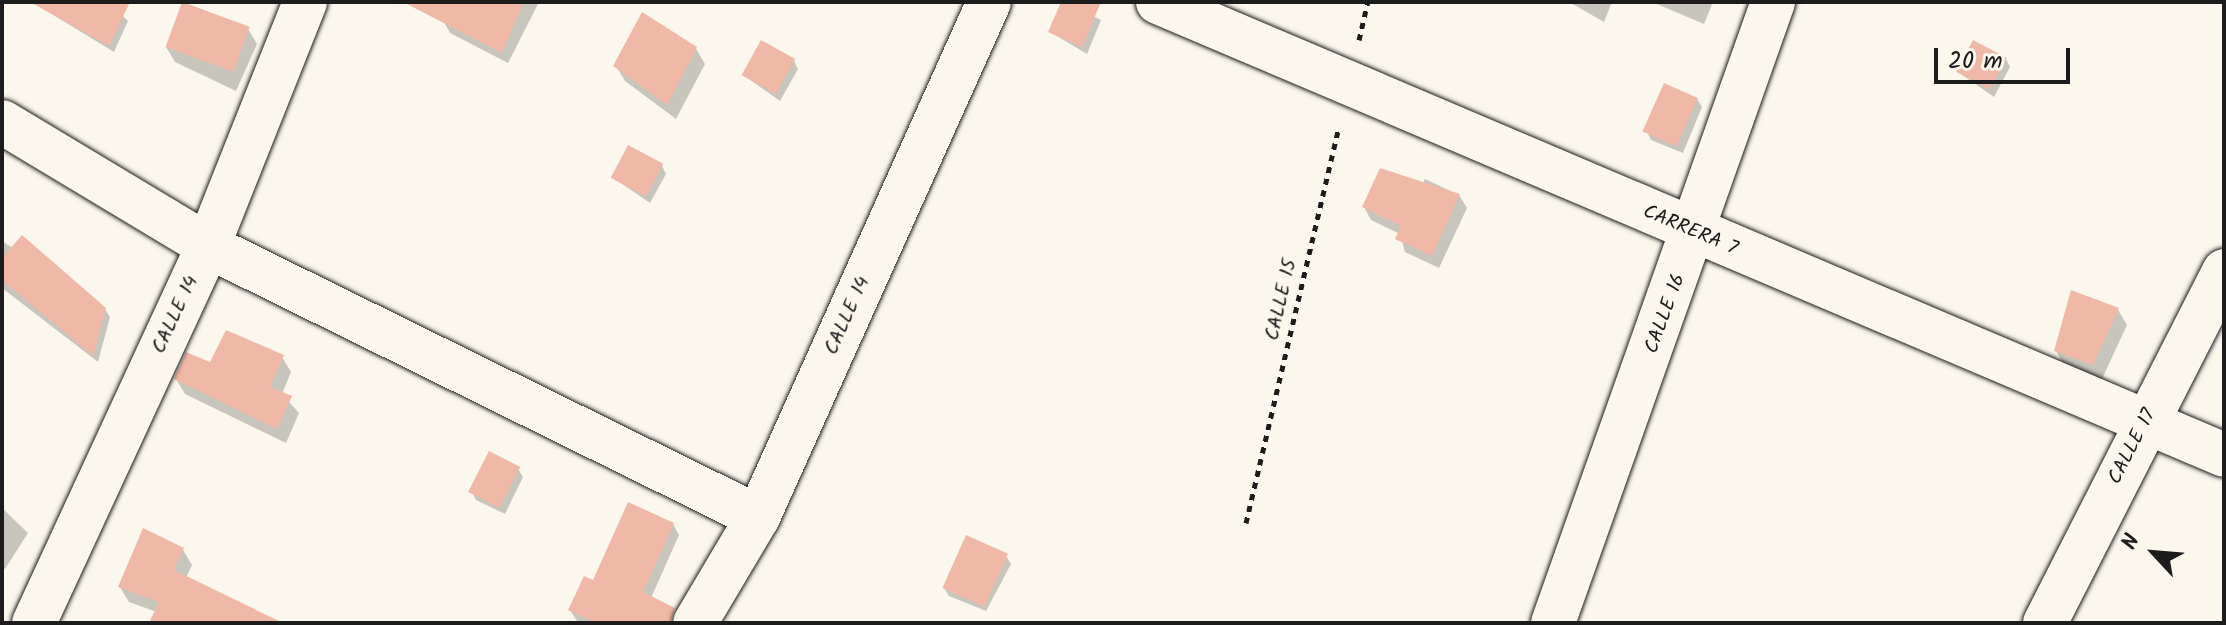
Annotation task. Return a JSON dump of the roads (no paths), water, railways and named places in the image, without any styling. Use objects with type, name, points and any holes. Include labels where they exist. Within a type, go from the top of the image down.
[{"type":"street","name":"CALLE 14","points":[[34,623],[208,246],[305,2]]},
{"type":"street","name":"CALLE 14","points":[[695,623],[758,517],[989,2]]},
{"type":"street","name":"CARRERA 7","points":[[1158,2],[1695,234],[2224,455]]},
{"type":"street","name":"CALLE 16","points":[[1553,623],[1695,234],[1773,2]]},
{"type":"street","points":[[2,122],[208,246],[758,517]]},
{"type":"street","name":"CALLE 17","points":[[2045,623],[2224,271]]}]
